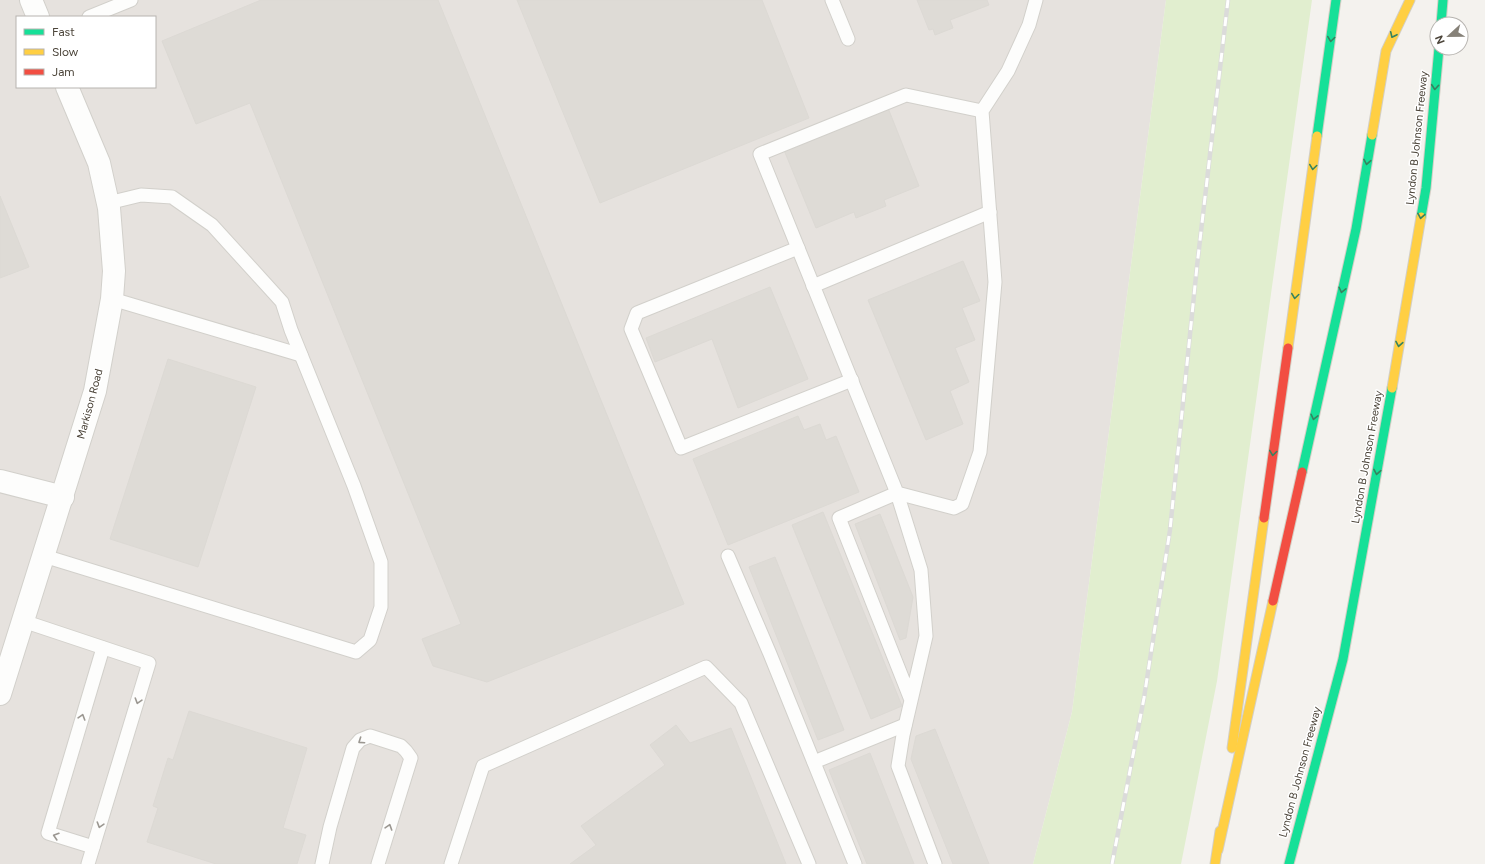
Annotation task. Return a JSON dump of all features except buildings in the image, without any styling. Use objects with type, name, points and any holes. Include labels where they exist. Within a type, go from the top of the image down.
[{"type":"main road","points":[[1218,850],[1336,0]]},
{"type":"main road","points":[[1215,864],[1356,229],[1386,51],[1410,0]]},
{"type":"main road","points":[[1442,16],[1443,0]]},
{"type":"main road","name":"Lyndon B Johnson Freeway","points":[[1289,864],[1343,658],[1381,454],[1426,188],[1438,56]]},
{"type":"street","points":[[31,0],[38,16]]},
{"type":"street","name":"Markison Road","points":[[0,694],[96,391],[112,299],[114,271],[108,203],[99,163],[67,88]]},
{"type":"street","points":[[0,481],[62,497]]},
{"type":"lane","points":[[91,16],[131,0]]},
{"type":"lane","points":[[832,0],[848,39]]},
{"type":"lane","points":[[911,700],[839,518],[897,493],[954,508],[962,504],[980,452],[995,282],[982,110],[1008,71],[1030,25],[1036,0]]},
{"type":"lane","points":[[935,864],[898,766],[905,725],[926,636],[920,570],[897,493],[760,154],[906,95],[982,110]]},
{"type":"lane","points":[[44,556],[356,652],[370,640],[381,607],[381,562],[354,486],[301,355],[282,302],[212,225],[172,197],[141,195],[108,203]]},
{"type":"lane","points":[[813,286],[990,212]]},
{"type":"lane","points":[[798,248],[637,313],[631,329],[681,448],[852,380]]},
{"type":"lane","points":[[112,299],[301,355]]},
{"type":"lane","points":[[728,556],[856,864]]},
{"type":"lane","points":[[23,621],[149,663],[88,864]]},
{"type":"lane","points":[[93,847],[48,833],[103,648]]},
{"type":"lane","points":[[451,864],[483,766],[706,667],[741,703],[809,864]]},
{"type":"lane","points":[[814,762],[905,725]]},
{"type":"lane","points":[[322,864],[330,827],[353,748],[360,740],[370,736],[401,746],[410,758],[378,864]]},
{"type":"shaded area","points":[[0,0],[1166,0],[1072,712],[1033,864],[0,864]]},
{"type":"green space","points":[[1166,0],[1312,0],[1217,681],[1181,864],[1033,864],[1072,712]]},
{"type":"railway","points":[[1112,864],[1144,698],[1170,530],[1197,266],[1228,0]]},
{"type":"traffic: fast","points":[[1317,136],[1336,0]]},
{"type":"traffic: fast","points":[[1442,16],[1443,0]]},
{"type":"traffic: fast","points":[[1421,217],[1426,188],[1438,56]]},
{"type":"traffic: fast","points":[[1302,472],[1356,229],[1372,135]]},
{"type":"traffic: fast","points":[[1289,864],[1343,659],[1392,388]]},
{"type":"traffic: slow","points":[[1372,135],[1386,51],[1410,0]]},
{"type":"traffic: slow","points":[[1288,348],[1317,136]]},
{"type":"traffic: slow","points":[[1392,388],[1421,217]]},
{"type":"traffic: slow","points":[[1232,748],[1264,518]]},
{"type":"traffic: slow","points":[[1218,850],[1273,601]]},
{"type":"traffic: slow","points":[[1215,864],[1220,831]]},
{"type":"traffic: jam","points":[[1264,518],[1288,348]]},
{"type":"traffic: jam","points":[[1273,601],[1302,472]]}]
